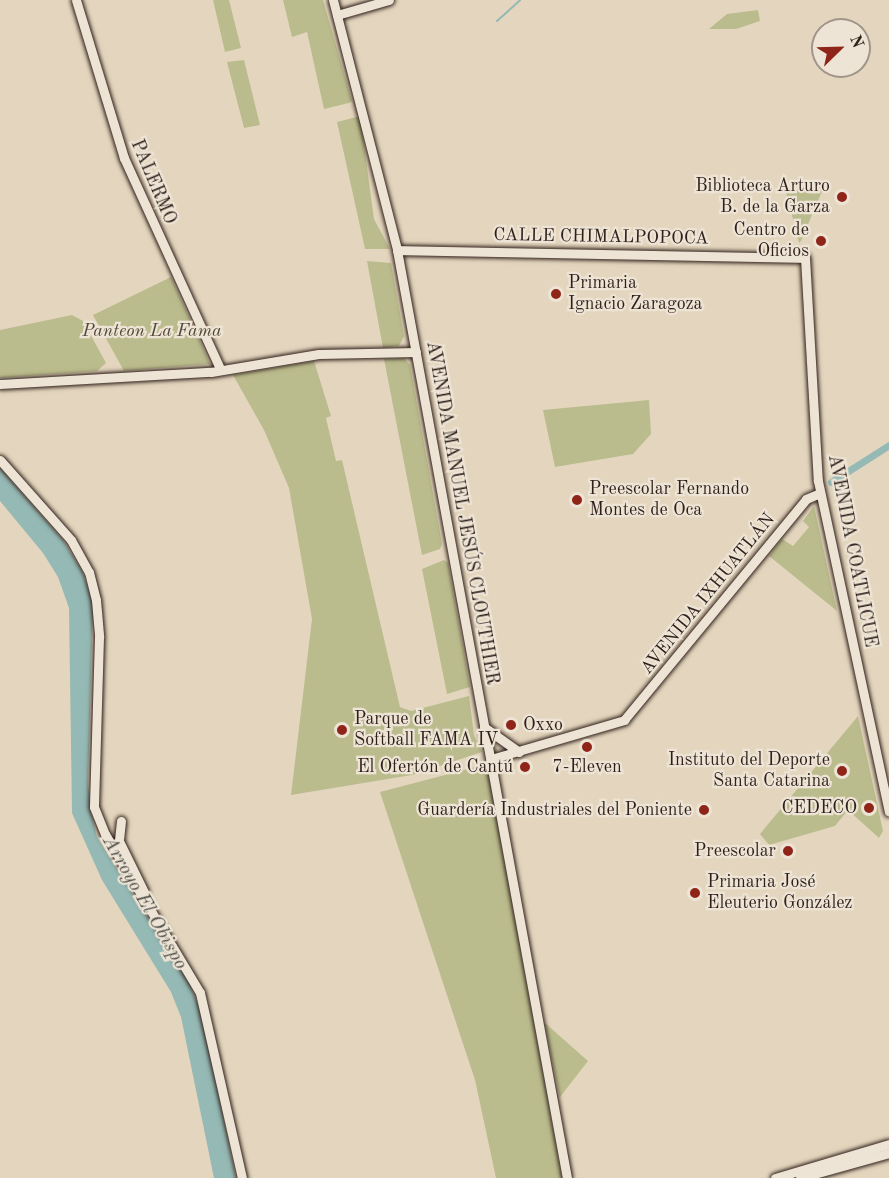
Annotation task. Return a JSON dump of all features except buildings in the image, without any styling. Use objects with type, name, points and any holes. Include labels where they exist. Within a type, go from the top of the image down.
[{"type":"street","name":"PALERMO","points":[[76,0],[124,158],[220,369]]},
{"type":"street","name":"AVENIDA MANUEL JESÚS CLOUTHIER","points":[[333,0],[398,250],[567,1178]]},
{"type":"street","points":[[337,15],[389,0]]},
{"type":"street","name":"CALLE CHIMALPOPOCA","points":[[398,250],[805,258]]},
{"type":"street","name":"AVENIDA COATLICUE","points":[[805,258],[820,492],[889,811]]},
{"type":"street","points":[[0,384],[220,369],[319,354],[416,352]]},
{"type":"street","points":[[0,460],[71,540],[89,572],[96,600],[99,637],[94,807],[105,834],[200,993],[242,1178]]},
{"type":"street","name":"AVENIDA IXHUATLÁN","points":[[519,752],[624,720],[806,500],[820,492]]},
{"type":"street","points":[[484,727],[519,752]]},
{"type":"street","points":[[491,759],[519,752]]},
{"type":"street","points":[[121,821],[119,841],[141,879],[145,898]]},
{"type":"street","points":[[775,1178],[889,1144]]},
{"type":"street","points":[[800,1178],[828,1174],[889,1152]]},
{"type":"green space","points":[[213,0],[229,0],[241,48],[225,52]]},
{"type":"green space","points":[[283,0],[323,0],[352,101],[349,103],[324,109],[307,32],[292,37]]},
{"type":"green space","points":[[758,10],[760,21],[736,29],[709,29],[727,14]]},
{"type":"green space","points":[[244,60],[260,125],[244,128],[227,62]]},
{"type":"green space","points":[[360,116],[374,219],[390,249],[365,249],[337,122]]},
{"type":"green space","points":[[826,182],[801,241],[799,243],[786,192]]},
{"type":"green space","points":[[367,261],[391,263],[404,336],[399,346],[383,348]]},
{"type":"green space","name":"Panteon La Fama","points":[[171,277],[210,364],[124,371],[93,315]]},
{"type":"green space","points":[[72,315],[83,321],[106,363],[97,371],[0,378],[0,330]]},
{"type":"green space","points":[[404,358],[410,365],[442,544],[440,549],[422,555],[384,359]]},
{"type":"green space","points":[[314,361],[331,416],[326,418],[336,461],[342,460],[400,707],[411,711],[469,696],[474,735],[482,752],[412,775],[291,795],[312,619],[289,488],[264,430],[233,375]]},
{"type":"green space","points":[[649,400],[651,434],[633,454],[555,467],[543,410]]},
{"type":"green space","points":[[814,506],[837,611],[769,556],[782,539],[793,546],[809,527],[803,521]]},
{"type":"green space","points":[[444,560],[448,563],[470,687],[447,694],[422,569]]},
{"type":"green space","name":"Instituto del Deporte Santa Catarina","points":[[858,716],[883,831],[879,838],[848,810],[835,826],[769,845],[760,834]]},
{"type":"green space","points":[[487,764],[562,1178],[496,1178],[475,1080],[380,792]]},
{"type":"green space","points":[[545,1023],[588,1061],[560,1097],[545,1025]]},
{"type":"water","points":[[0,468],[63,540],[82,571],[93,602],[88,784],[97,837],[190,985],[201,1012],[236,1178],[214,1178],[181,1017],[171,992],[102,880],[72,813],[69,608],[58,577],[43,553],[0,501]]},
{"type":"waterway","points":[[497,21],[520,0]]},
{"type":"waterway","points":[[831,482],[889,445]]},
{"type":"place","name":"Biblioteca Arturo B. de la Garza","points":[[842,197]]},
{"type":"place","name":"Centro de Oficios","points":[[821,241]]},
{"type":"place","name":"Primaria Ignacio Zaragoza","points":[[556,294]]},
{"type":"place","name":"Preescolar Fernando Montes de Oca","points":[[577,500]]},
{"type":"place","name":"Oxxo","points":[[511,725]]},
{"type":"place","name":"Parque de Softball FAMA IV","points":[[342,730]]},
{"type":"place","name":"7-Eleven","points":[[587,747]]},
{"type":"place","name":"El Ofertón de Cantú","points":[[525,767]]},
{"type":"place","name":"Instituto del Deporte Santa Catarina","points":[[842,771]]},
{"type":"place","name":"CEDECO","points":[[869,808]]},
{"type":"place","name":"Guardería Industriales del Poniente","points":[[704,810]]},
{"type":"place","name":"Preescolar","points":[[788,851]]},
{"type":"place","name":"Primaria José Eleuterio González","points":[[695,893]]},
{"type":"water label","name":"Arroyo El Obispo","points":[[144,903]]}]
